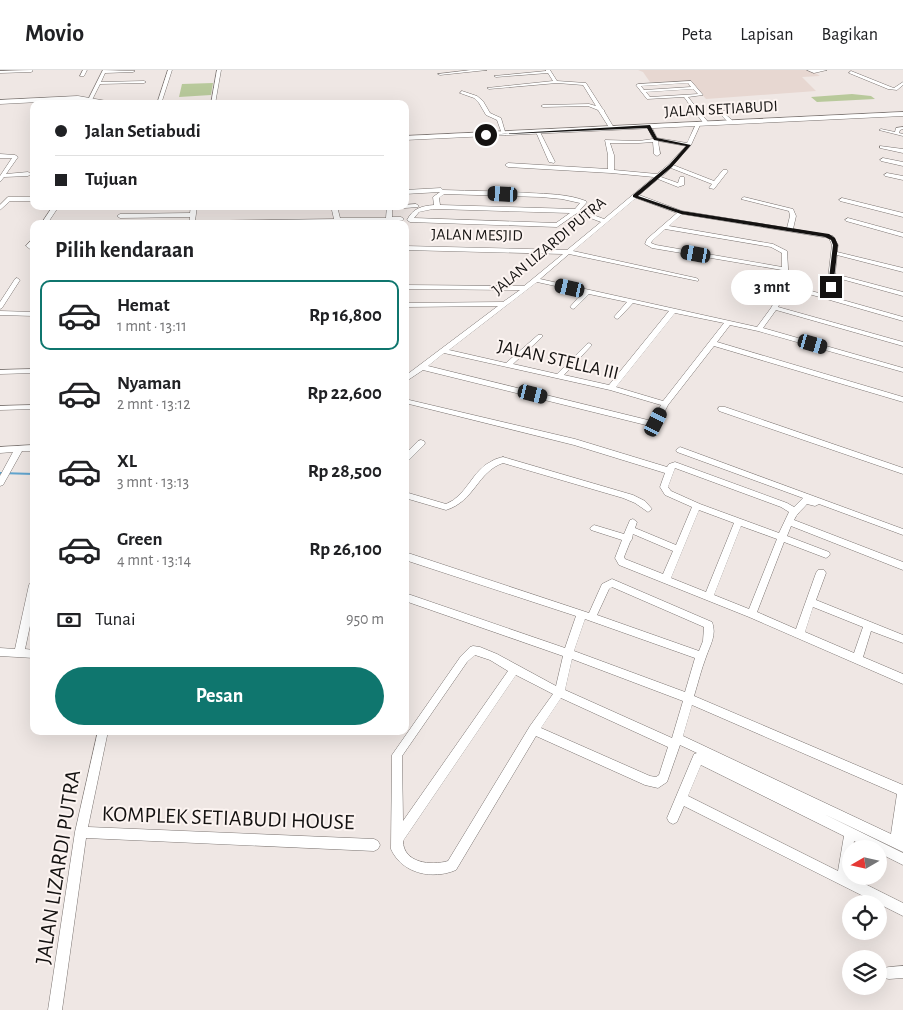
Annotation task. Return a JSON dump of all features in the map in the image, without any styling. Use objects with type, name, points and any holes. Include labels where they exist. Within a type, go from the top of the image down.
[{"type":"main road","points":[[72,100],[96,100]]},
{"type":"main road","points":[[0,104],[30,102]]},
{"type":"main road","points":[[0,104],[30,103]]},
{"type":"main road","name":"JALAN SETIABUDI","points":[[409,140],[730,121],[903,114]]},
{"type":"street","points":[[58,70],[67,70]]},
{"type":"street","points":[[82,75],[85,70]]},
{"type":"street","points":[[160,100],[170,70]]},
{"type":"street","points":[[213,100],[220,70]]},
{"type":"street","points":[[440,74],[485,70]]},
{"type":"street","points":[[809,70],[814,72],[825,70]]},
{"type":"street","points":[[857,70],[851,72],[890,88],[895,89],[903,83]]},
{"type":"street","points":[[0,72],[31,71]]},
{"type":"street","points":[[90,99],[104,71],[133,71]]},
{"type":"street","points":[[496,76],[549,71],[557,82]]},
{"type":"street","points":[[98,83],[144,82]]},
{"type":"street","points":[[489,88],[557,82],[584,84],[612,128]]},
{"type":"street","points":[[689,82],[701,95],[649,98],[643,91],[638,84],[689,82]]},
{"type":"street","points":[[643,91],[695,88]]},
{"type":"street","points":[[462,92],[480,99],[488,114],[498,119],[504,134]]},
{"type":"street","points":[[686,96],[702,123]]},
{"type":"street","points":[[543,106],[589,105],[602,110]]},
{"type":"street","points":[[725,112],[724,115],[730,121]]},
{"type":"street","name":"JALAN LIZARDI PUTRA","points":[[409,377],[526,288],[567,252],[660,177],[689,145],[702,123]]},
{"type":"street","points":[[649,126],[655,139],[657,154]]},
{"type":"street","points":[[896,134],[898,129],[903,128]]},
{"type":"street","points":[[881,130],[903,135]]},
{"type":"street","points":[[538,132],[552,162]]},
{"type":"street","points":[[611,171],[611,155],[607,141],[639,142],[655,139],[689,145]]},
{"type":"street","points":[[882,147],[903,151]]},
{"type":"street","points":[[0,156],[15,157],[1,178]]},
{"type":"street","points":[[883,160],[903,164]]},
{"type":"street","points":[[508,165],[611,171],[660,177],[672,184],[680,185],[683,182],[682,178],[689,174]]},
{"type":"street","points":[[670,166],[715,182]]},
{"type":"street","points":[[712,188],[725,171]]},
{"type":"street","points":[[1,178],[28,174]]},
{"type":"street","points":[[888,175],[903,178]]},
{"type":"street","points":[[409,192],[441,190]]},
{"type":"street","points":[[437,207],[436,197],[443,192],[578,198],[584,202],[576,211],[557,225],[409,220],[414,212],[421,208],[437,207],[576,211],[605,221]]},
{"type":"street","points":[[635,196],[681,212],[831,237],[835,241],[833,275],[829,298]]},
{"type":"street","points":[[0,208],[8,199]]},
{"type":"street","points":[[0,200],[30,199]]},
{"type":"street","points":[[744,199],[789,208],[793,216],[790,229]]},
{"type":"street","points":[[842,200],[903,215]]},
{"type":"street","points":[[409,206],[416,206]]},
{"type":"street","points":[[120,216],[203,210]]},
{"type":"street","points":[[389,210],[389,219]]},
{"type":"street","points":[[681,212],[649,240],[648,244],[654,247],[786,269]]},
{"type":"street","points":[[372,220],[400,219]]},
{"type":"street","points":[[848,220],[903,235]]},
{"type":"street","points":[[665,227],[778,248],[786,254],[786,286],[774,308],[759,329]]},
{"type":"street","name":"JALAN MESJID","points":[[409,248],[567,252],[696,280]]},
{"type":"street","points":[[834,252],[903,270]]},
{"type":"street","points":[[833,275],[903,294]]},
{"type":"street","points":[[0,307],[6,290],[17,280]]},
{"type":"street","points":[[535,280],[759,329],[903,370]]},
{"type":"street","points":[[786,286],[903,319]]},
{"type":"street","points":[[409,287],[526,288]]},
{"type":"street","points":[[573,307],[587,292]]},
{"type":"street","points":[[617,317],[632,301]]},
{"type":"street","points":[[409,305],[505,304]]},
{"type":"street","points":[[774,308],[903,344]]},
{"type":"street","points":[[0,313],[30,311]]},
{"type":"street","points":[[611,388],[673,311]]},
{"type":"street","points":[[422,367],[652,424],[656,422],[665,404],[728,323]]},
{"type":"street","points":[[509,364],[540,336]]},
{"type":"street","points":[[713,343],[903,400]]},
{"type":"street","points":[[559,376],[590,345]]},
{"type":"street","name":"JALAN STELLA III","points":[[443,351],[611,388],[665,404]]},
{"type":"street","points":[[0,372],[30,371]]},
{"type":"street","points":[[409,402],[575,442],[670,471]]},
{"type":"street","points":[[0,408],[30,406]]},
{"type":"street","points":[[722,409],[903,471]]},
{"type":"street","points":[[409,455],[421,443]]},
{"type":"street","points":[[0,450],[30,448]]},
{"type":"street","points":[[4,476],[19,449]]},
{"type":"street","points":[[680,450],[903,532]]},
{"type":"street","points":[[409,496],[446,507],[452,506],[492,463],[503,460],[635,498],[648,509]]},
{"type":"street","points":[[794,511],[784,505],[682,467],[672,466],[664,487],[665,491],[697,506],[826,554]]},
{"type":"street","points":[[752,614],[788,522],[794,511],[805,501],[903,537]]},
{"type":"street","points":[[665,580],[697,506]]},
{"type":"street","points":[[709,596],[739,521]]},
{"type":"street","points":[[788,522],[903,566]]},
{"type":"street","points":[[594,528],[631,530],[678,550]]},
{"type":"street","points":[[631,530],[620,560],[903,679]]},
{"type":"street","points":[[409,557],[701,656]]},
{"type":"street","points":[[799,636],[821,573]]},
{"type":"street","points":[[409,598],[568,653],[688,698],[903,792],[899,844],[676,741],[559,693],[480,651],[473,650],[464,659],[399,750],[396,766],[397,849],[400,858],[407,862],[438,869],[452,866],[534,730],[559,693],[568,653],[587,616],[605,587],[612,583],[707,622],[710,628],[709,635],[701,656],[688,698],[676,741],[663,778],[658,783],[654,783],[534,730]]},
{"type":"street","points":[[810,602],[903,639]]},
{"type":"street","points":[[19,653],[30,603]]},
{"type":"street","points":[[857,659],[868,626]]},
{"type":"street","points":[[0,652],[30,654]]},
{"type":"street","points":[[397,839],[514,670]]},
{"type":"street","name":"JALAN LIZARDI PUTRA","points":[[55,1010],[81,832],[101,735]]},
{"type":"street","points":[[674,818],[698,758],[903,859]]},
{"type":"street","points":[[681,799],[842,880]]},
{"type":"street","name":"KOMPLEK SETIABUDI HOUSE","points":[[81,832],[374,845]]},
{"type":"street","points":[[849,840],[850,833]]},
{"type":"street","points":[[852,885],[903,910]]},
{"type":"street","points":[[889,972],[903,972]]},
{"type":"shaded area","points":[[638,70],[811,70],[820,76],[802,77],[816,91],[706,99],[690,81],[650,82],[643,72]]},
{"type":"green space","points":[[213,83],[211,95],[179,97],[182,84]]},
{"type":"green space","points":[[852,94],[871,96],[875,99],[817,102],[811,97]]},
{"type":"waterway","points":[[0,473],[30,474]]},
{"type":"route","points":[[486,135],[649,126],[655,139],[689,145],[670,166],[635,196],[658,202],[681,212],[831,237],[835,241],[831,287]]}]
